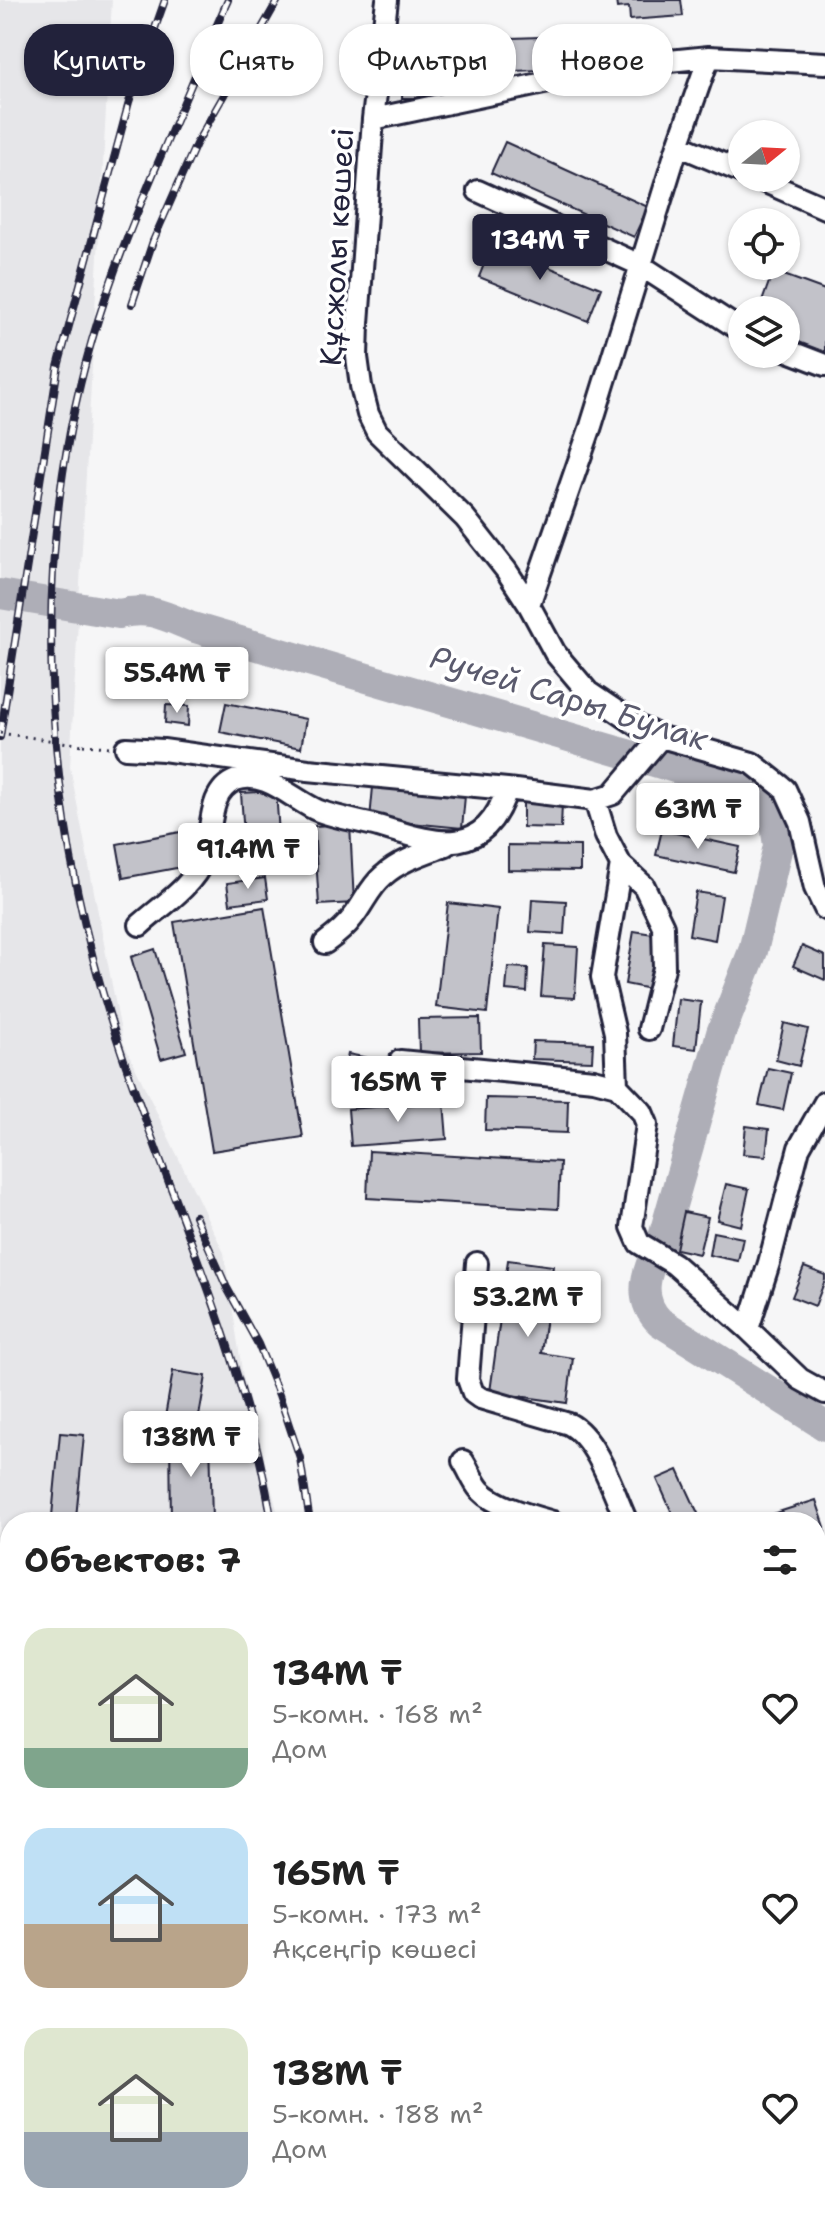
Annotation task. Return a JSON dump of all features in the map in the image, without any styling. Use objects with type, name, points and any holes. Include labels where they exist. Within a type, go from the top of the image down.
[{"type":"street","name":"Құсжолы көшесі","points":[[387,0],[373,119],[358,323],[357,357],[368,414],[377,432],[397,454],[465,518],[506,570],[555,653],[588,692],[640,727],[661,737],[752,763],[785,789],[800,822],[815,888],[825,909]]},
{"type":"street","points":[[373,119],[629,65],[709,57],[825,63]]},
{"type":"street","points":[[529,605],[591,426],[678,145],[709,57]]},
{"type":"street","points":[[678,145],[728,166]]},
{"type":"street","points":[[478,191],[640,265],[728,322]]},
{"type":"street","points":[[788,192],[825,208]]},
{"type":"street","points":[[800,355],[825,365]]},
{"type":"street","points":[[126,748],[595,800],[613,794],[661,737]]},
{"type":"street","points":[[140,925],[194,876],[204,858],[218,795],[227,785],[239,779],[253,777],[319,811],[404,835],[454,842]]},
{"type":"street","points":[[325,943],[343,930],[372,887],[398,864],[475,836],[488,826],[502,804],[507,789]]},
{"type":"street","points":[[595,800],[606,836],[621,865],[644,886],[663,926],[664,968],[649,1029]]},
{"type":"street","points":[[617,1086],[615,1033],[602,977],[621,865]]},
{"type":"street","points":[[400,1061],[594,1080],[617,1086],[642,1112],[647,1124],[632,1227],[639,1243],[674,1264],[800,1379],[825,1393]]},
{"type":"street","points":[[748,1329],[799,1148],[825,1102]]},
{"type":"street","points":[[477,1263],[468,1379],[470,1388],[480,1398],[578,1428],[595,1451],[622,1512]]},
{"type":"street","points":[[463,1461],[481,1491],[518,1512]]},
{"type":"path","points":[[0,733],[126,748]]},
{"type":"shaded area","points":[[0,0],[112,0],[111,24],[24,24],[24,96],[107,96],[70,767],[123,1042],[224,1253],[243,1377],[277,1512],[0,1512]]},
{"type":"building","points":[[616,0],[681,0],[683,16],[630,20],[629,7],[617,8]]},
{"type":"building","points":[[532,37],[532,70],[516,71],[516,38]]},
{"type":"building","points":[[402,96],[434,96],[434,98]]},
{"type":"building","points":[[505,142],[648,207],[634,237],[491,173]]},
{"type":"building","points":[[492,244],[601,288],[588,321],[479,277]]},
{"type":"building","points":[[770,280],[798,280],[825,290],[825,356],[800,346],[800,296],[764,296]]},
{"type":"building","points":[[226,703],[306,719],[301,748],[220,732]]},
{"type":"building","points":[[166,705],[189,706],[188,726],[165,723]]},
{"type":"building","points":[[373,787],[465,796],[462,828],[370,819]]},
{"type":"building","points":[[276,791],[281,863],[246,865],[241,793]]},
{"type":"building","points":[[523,801],[562,803],[561,828],[523,827]]},
{"type":"building","points":[[350,824],[354,903],[319,905],[314,826]]},
{"type":"building","points":[[191,830],[198,864],[123,878],[117,844]]},
{"type":"building","points":[[662,830],[740,847],[734,872],[656,855]]},
{"type":"building","points":[[508,845],[580,846],[580,871],[508,870]]},
{"type":"building","points":[[265,878],[268,899],[230,904],[227,883]]},
{"type":"building","points":[[696,892],[722,896],[715,940],[689,935]]},
{"type":"building","points":[[532,899],[566,901],[564,934],[530,932]]},
{"type":"building","points":[[448,903],[498,909],[487,1013],[436,1007]]},
{"type":"building","points":[[264,907],[303,1137],[212,1151],[174,922]]},
{"type":"building","points":[[634,931],[659,935],[650,989],[625,984]]},
{"type":"building","points":[[545,945],[578,947],[575,998],[541,996]]},
{"type":"building","points":[[802,946],[825,956],[825,980],[793,966]]},
{"type":"building","points":[[155,949],[186,1052],[161,1059],[131,957]]},
{"type":"building","points":[[508,967],[528,968],[527,992],[506,990]]},
{"type":"building","points":[[678,999],[701,1002],[696,1049],[673,1046]]},
{"type":"building","points":[[480,1018],[481,1052],[419,1053],[418,1019]]},
{"type":"building","points":[[784,1023],[808,1029],[799,1066],[776,1060]]},
{"type":"building","points":[[533,1041],[593,1043],[592,1061],[532,1059]]},
{"type":"building","points":[[348,1054],[373,1059],[366,1092],[341,1087]]},
{"type":"building","points":[[768,1068],[791,1073],[783,1110],[759,1105]]},
{"type":"building","points":[[486,1098],[568,1100],[567,1133],[485,1130]]},
{"type":"building","points":[[444,1102],[447,1139],[351,1146],[348,1109]]},
{"type":"building","points":[[746,1126],[769,1129],[766,1156],[743,1154]]},
{"type":"building","points":[[369,1151],[560,1162],[558,1209],[367,1198]]},
{"type":"building","points":[[726,1184],[749,1189],[741,1226],[717,1220]]},
{"type":"building","points":[[684,1212],[708,1217],[699,1254],[676,1249]]},
{"type":"building","points":[[713,1232],[743,1238],[738,1261],[709,1255]]},
{"type":"building","points":[[508,1260],[553,1266],[541,1353],[573,1358],[567,1403],[490,1392]]},
{"type":"building","points":[[804,1267],[825,1275],[815,1306],[792,1297]]},
{"type":"building","points":[[173,1371],[206,1376],[198,1422],[165,1417]]},
{"type":"building","points":[[60,1433],[84,1435],[77,1512],[52,1512]]},
{"type":"building","points":[[210,1435],[212,1512],[171,1512],[170,1436]]},
{"type":"building","points":[[678,1470],[697,1512],[672,1512],[657,1479]]},
{"type":"building","points":[[816,1500],[820,1512],[778,1512]]},
{"type":"waterway","name":"Ручей Сары Булак","points":[[0,594],[119,614],[139,611],[157,613],[192,627],[747,789],[763,801],[774,816],[778,846],[753,951],[721,1033],[661,1244],[648,1274],[646,1294],[648,1304],[660,1322],[825,1426]]},
{"type":"railway","points":[[0,737],[58,367],[129,102],[165,0]]},
{"type":"railway","points":[[228,0],[139,209],[92,340],[71,429],[57,519],[51,611],[53,702],[61,794],[76,884],[97,973],[124,1060],[228,1346],[260,1462],[270,1512]]},
{"type":"railway","points":[[132,304],[153,241],[196,144],[278,0]]},
{"type":"railway","points":[[195,1216],[227,1288],[258,1344],[279,1395],[300,1458],[308,1512]]}]
